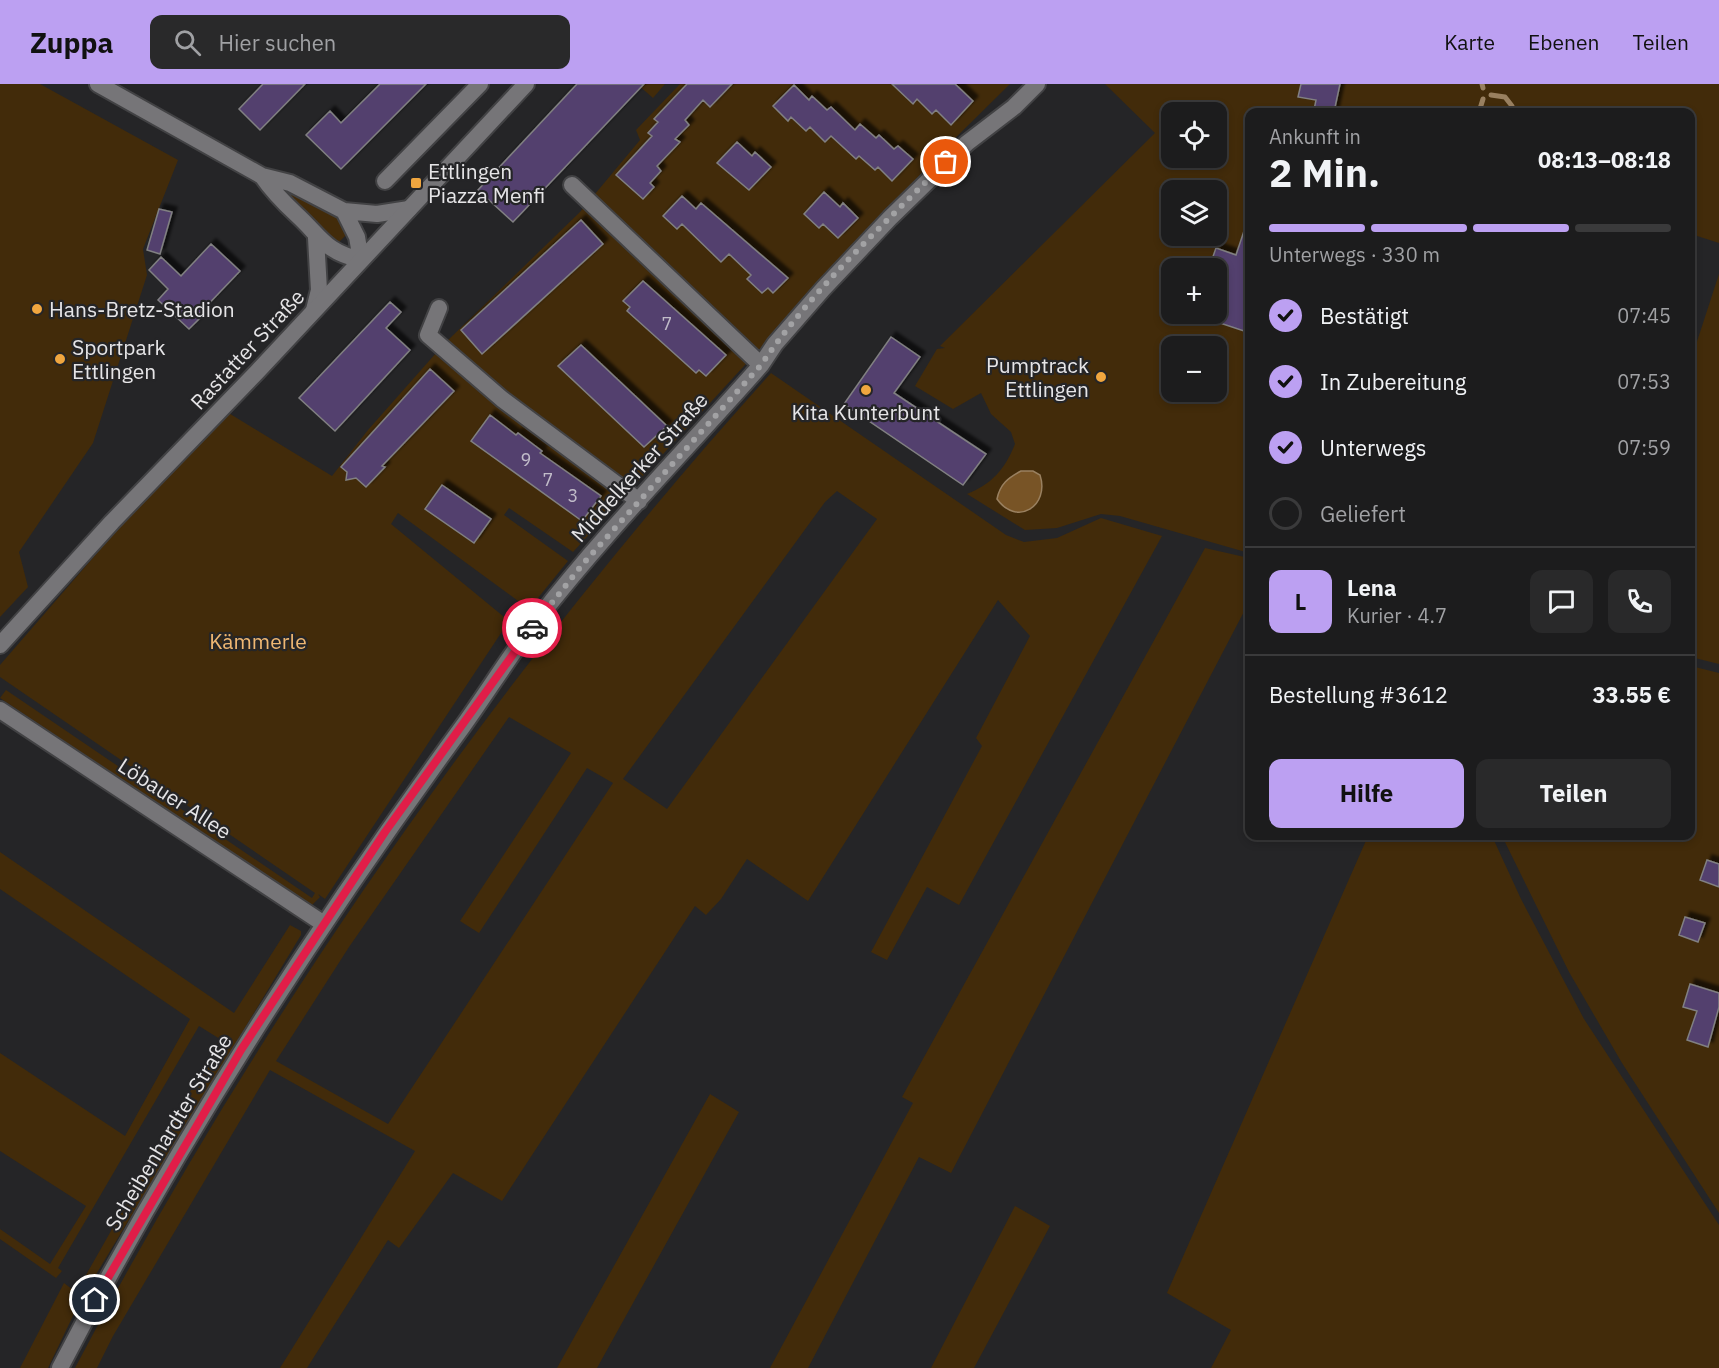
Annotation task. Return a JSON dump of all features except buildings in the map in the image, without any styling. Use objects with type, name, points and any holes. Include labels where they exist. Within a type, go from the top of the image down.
[{"type":"street","points":[[99,84],[262,176],[290,183],[344,211],[377,213],[409,209]]},
{"type":"street","points":[[385,181],[480,84]]},
{"type":"street","name":"Rastatter Straße","points":[[0,645],[112,522],[526,84]]},
{"type":"street","name":"Middelkerker Straße","points":[[324,924],[385,832],[535,623],[639,501],[761,365],[775,344],[823,289],[890,218],[967,143],[1014,107],[1037,84]]},
{"type":"street","points":[[262,176],[276,197],[299,216],[316,238],[343,254],[361,260],[357,237],[344,211]]},
{"type":"street","points":[[572,185],[761,365]]},
{"type":"street","points":[[314,310],[319,290],[316,238]]},
{"type":"street","points":[[439,308],[428,334],[438,346],[502,399],[639,501]]},
{"type":"street","name":"Löbauer Allee","points":[[0,710],[324,924]]},
{"type":"street","name":"Scheibenhardter Straße","points":[[60,1368],[95,1300],[241,1050],[324,924]]},
{"type":"green space","name":"Sportpark Ettlingen","points":[[0,84],[40,84],[178,160],[143,249],[147,275],[93,443],[19,552],[28,587],[0,617]]},
{"type":"green space","points":[[637,84],[665,84],[653,98]]},
{"type":"green space","name":"Kämmerle","points":[[680,84],[1010,84],[939,154],[573,552],[509,508],[504,515],[568,561],[529,609],[398,513],[391,524],[509,621],[325,899],[318,894],[320,897],[311,906],[0,698],[6,690],[312,898],[315,893],[0,677],[0,665],[222,409],[332,476],[368,430],[444,344],[580,212],[640,140],[636,130]]},
{"type":"green space","points":[[1105,84],[1719,84],[1719,243],[1695,235],[1695,108],[1245,108],[1245,552],[1120,516],[1101,514],[1057,528],[1025,530],[967,494],[997,475],[1015,444],[1011,432],[991,414],[981,393],[953,409],[915,386],[937,349],[945,348],[940,346],[1155,133]]},
{"type":"green space","points":[[281,187],[327,210],[343,223],[349,232],[336,245]]},
{"type":"green space","points":[[1719,274],[1719,664],[1695,658],[1695,348]]},
{"type":"green space","points":[[771,373],[1006,535],[1024,542],[1057,538],[1101,518],[1162,536],[959,905],[927,887],[887,960],[871,952],[982,746],[976,738],[1030,636],[998,600],[808,901],[747,859],[721,899],[706,915],[695,906],[502,1201],[453,1173],[399,1248],[388,1240],[307,1368],[280,1368],[415,1151],[270,1070],[113,1336],[97,1368],[75,1368],[148,1235],[225,1103],[307,975],[392,849],[482,725],[574,605],[671,487]],"holes":[[[837,491],[877,519],[667,809],[623,779],[825,502]],[[509,717],[571,753],[460,921],[479,933],[587,768],[613,783],[388,1124],[276,1061],[349,947]]]},
{"type":"green space","points":[[1205,548],[1245,557],[1245,610],[951,1173],[919,1157],[808,1368],[770,1368],[913,1103],[902,1097]]},
{"type":"green space","points":[[1695,667],[1719,673],[1719,1213],[1622,1063],[1569,972],[1504,840],[1695,840]]},
{"type":"green space","points":[[1366,840],[1494,840],[1521,899],[1584,1019],[1719,1225],[1719,1368],[1211,1368],[1231,1330],[1167,1293]]},
{"type":"green space","points":[[0,852],[234,1013],[290,925],[301,931],[301,935],[89,1286],[82,1282],[220,1039],[199,1026],[58,1268],[62,1271],[56,1278],[0,1239],[0,1229],[50,1264],[86,1206],[0,1151],[0,1053],[125,1136],[190,1019],[0,889]]},
{"type":"green space","points":[[710,1094],[739,1112],[597,1368],[557,1368]]},
{"type":"green space","points":[[1015,1206],[1050,1226],[974,1368],[931,1368]]},
{"type":"green space","points":[[64,1283],[82,1297],[48,1368],[20,1368]]},
{"type":"shaded area","points":[[1021,471],[1033,471],[1040,475],[1042,486],[1036,504],[1022,512],[1005,507],[997,499],[1005,482]]},
{"type":"waterway","points":[[1482,84],[1483,88]]},
{"type":"waterway","points":[[1491,95],[1505,97],[1512,108]]},
{"type":"waterway","points":[[1480,108],[1483,99]]},
{"type":"way so far","points":[[532,628],[582,565],[696,440],[823,289],[946,162]]},
{"type":"place","name":"Ettlingen Piazza Menfi","points":[[416,183]]},
{"type":"place","name":"Hans-Bretz-Stadion","points":[[37,309]]},
{"type":"place","name":"Sportpark Ettlingen","points":[[60,359]]},
{"type":"place","name":"Pumptrack Ettlingen","points":[[1101,377]]},
{"type":"place","name":"Kita Kunterbunt","points":[[866,390]]},
{"type":"route","points":[[95,1300],[241,1050],[385,832],[532,628]]}]
